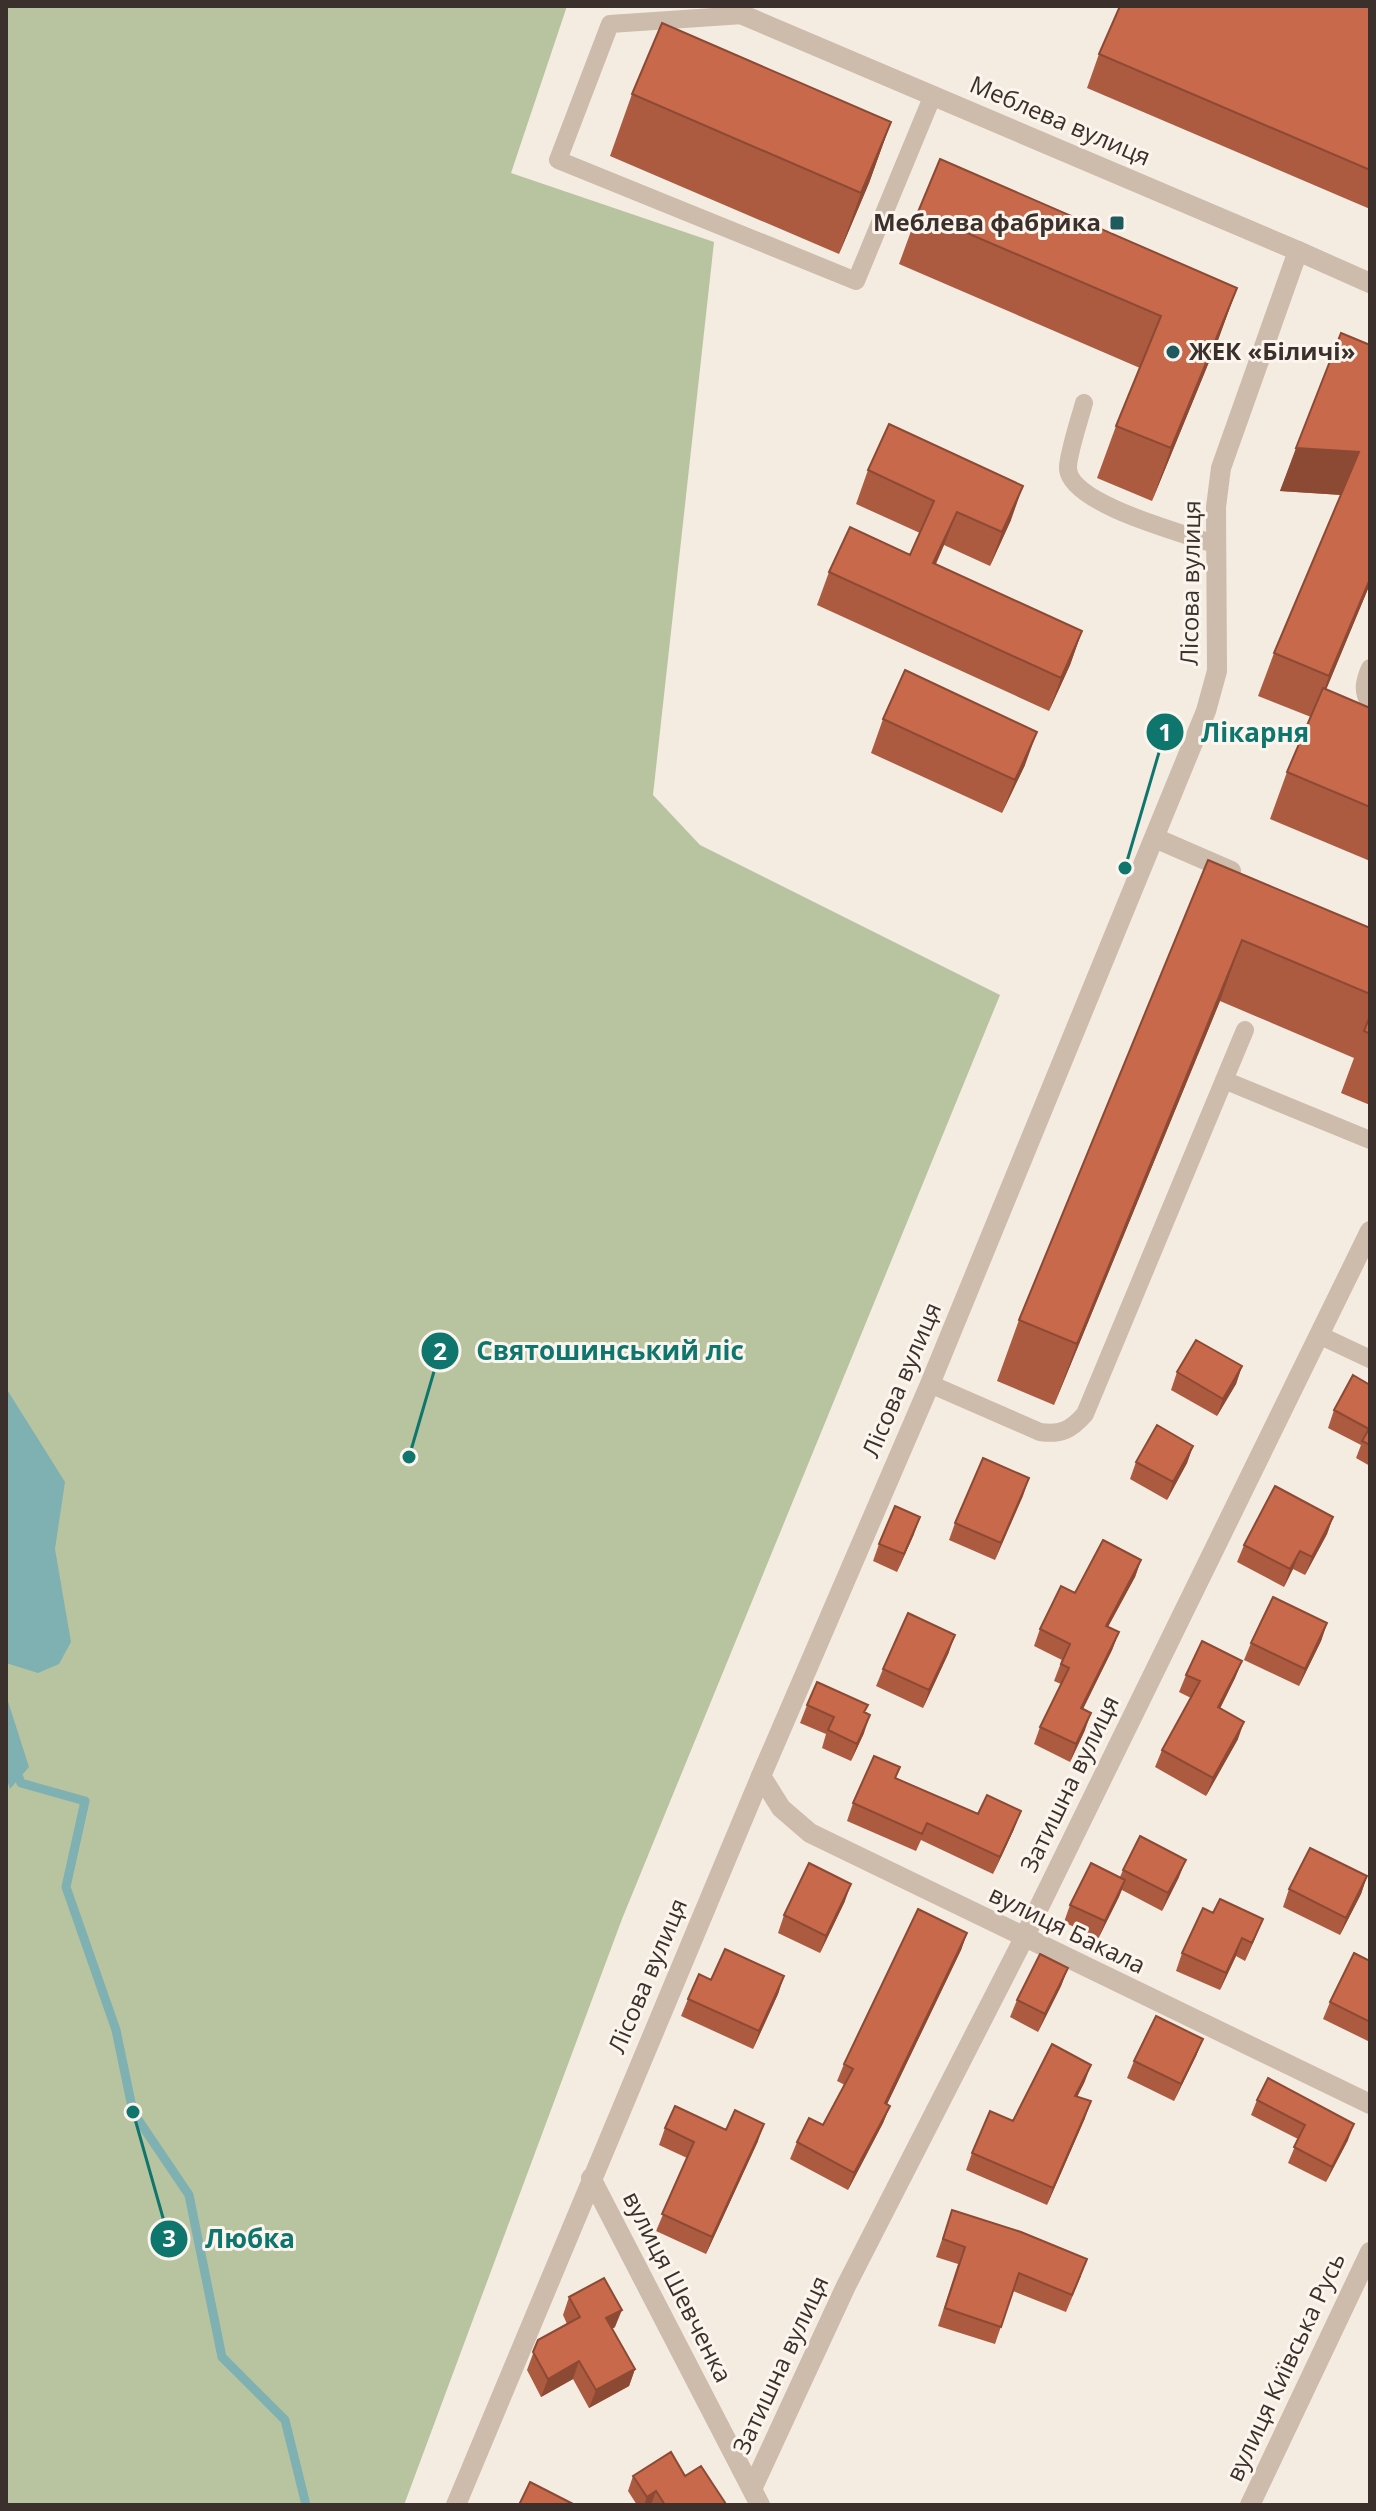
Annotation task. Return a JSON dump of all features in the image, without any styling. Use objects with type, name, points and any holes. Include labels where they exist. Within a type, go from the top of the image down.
[{"type":"street","name":"Меблева вулиця","points":[[737,10],[1370,283]]},
{"type":"street","name":"Лісова вулиця","points":[[456,2505],[591,2178],[930,1384],[1206,711],[1217,671],[1216,507],[1221,468],[1298,251]]},
{"type":"street","points":[[1155,838],[1255,882]]},
{"type":"street","name":"Затишна вулиця","points":[[756,2497],[846,2286],[1024,1938],[1370,1231]]},
{"type":"street","name":"вулиця Бакала","points":[[761,1776],[781,1808],[810,1833],[1370,2104]]},
{"type":"street","name":"вулиця Шевченка","points":[[591,2178],[756,2497]]},
{"type":"street","name":"вулиця Київська Русь","points":[[1250,2505],[1370,2252]]},
{"type":"lane","points":[[737,10],[610,24],[558,160],[856,281],[933,95]]},
{"type":"lane","points":[[1084,403],[1068,470],[1075,485],[1109,507],[1217,545]]},
{"type":"lane","points":[[1370,668],[1364,694],[1370,704]]},
{"type":"lane","points":[[930,1384],[1040,1432],[1055,1434],[1073,1429],[1085,1414],[1245,1030]]},
{"type":"lane","points":[[1224,1080],[1370,1140]]},
{"type":"lane","points":[[1319,1335],[1370,1359]]},
{"type":"green space","points":[[6,6],[567,6],[511,173],[714,242],[653,795],[700,845],[1000,995],[622,1919],[404,2505],[6,2505]]},
{"type":"water","points":[[6,1388],[65,1482],[55,1549],[71,1642],[59,1664],[38,1673],[6,1663]]},
{"type":"water","points":[[6,1695],[29,1767],[10,1789],[6,1776]]},
{"type":"building","points":[[1120,6],[1370,6],[1370,170],[1099,54]]},
{"type":"building","points":[[662,23],[891,122],[861,193],[632,94]]},
{"type":"building","points":[[940,159],[1237,288],[1171,448],[1116,426],[1161,316],[918,212]]},
{"type":"building","points":[[1341,333],[1370,345],[1370,579],[1329,676],[1274,653],[1359,452],[1296,448]]},
{"type":"building","points":[[889,424],[1023,486],[1002,532],[957,512],[933,563],[1082,631],[1061,678],[829,572],[850,527],[910,555],[934,501],[868,470]]},
{"type":"building","points":[[905,670],[1037,732],[1015,780],[883,719]]},
{"type":"building","points":[[1323,688],[1370,708],[1370,807],[1287,772]]},
{"type":"building","points":[[1208,860],[1370,928],[1370,994],[1242,940],[1077,1344],[1019,1320]]},
{"type":"building","points":[[1370,1016],[1370,1034],[1364,1031]]},
{"type":"building","points":[[1196,1340],[1242,1366],[1223,1399],[1177,1372]]},
{"type":"building","points":[[1353,1375],[1370,1385],[1370,1445],[1362,1441],[1369,1429],[1334,1410]]},
{"type":"building","points":[[1157,1425],[1193,1446],[1173,1482],[1136,1462]]},
{"type":"building","points":[[983,1458],[1029,1478],[1001,1543],[955,1523]]},
{"type":"building","points":[[1275,1486],[1333,1517],[1312,1557],[1300,1551],[1290,1569],[1244,1545]]},
{"type":"building","points":[[895,1506],[920,1517],[904,1554],[879,1544]]},
{"type":"building","points":[[1103,1540],[1141,1560],[1106,1626],[1119,1632],[1081,1708],[1091,1713],[1076,1744],[1040,1727],[1069,1668],[1061,1664],[1070,1644],[1040,1629],[1061,1586],[1075,1593]]},
{"type":"building","points":[[1273,1597],[1327,1623],[1305,1669],[1251,1643]]},
{"type":"building","points":[[908,1613],[955,1635],[929,1690],[883,1669]]},
{"type":"building","points":[[1202,1641],[1242,1661],[1218,1707],[1244,1722],[1213,1778],[1162,1750],[1200,1681],[1186,1675]]},
{"type":"building","points":[[817,1682],[868,1705],[864,1712],[870,1715],[857,1744],[828,1730],[834,1717],[807,1705]]},
{"type":"building","points":[[874,1756],[900,1767],[895,1778],[978,1814],[987,1795],[1021,1811],[1000,1857],[927,1823],[922,1834],[853,1803]]},
{"type":"building","points":[[1140,1836],[1186,1860],[1168,1893],[1123,1870]]},
{"type":"building","points":[[1310,1848],[1367,1876],[1346,1918],[1289,1889]]},
{"type":"building","points":[[809,1863],[851,1884],[826,1936],[784,1915]]},
{"type":"building","points":[[1091,1863],[1125,1880],[1105,1921],[1070,1905]]},
{"type":"building","points":[[1220,1899],[1263,1919],[1252,1943],[1242,1938],[1226,1973],[1182,1953],[1203,1908],[1213,1913]]},
{"type":"building","points":[[918,1909],[967,1933],[885,2103],[890,2106],[854,2173],[797,2142],[809,2118],[823,2125],[853,2069],[844,2064]]},
{"type":"building","points":[[725,1949],[784,1976],[759,2031],[688,1999],[699,1974],[711,1980]]},
{"type":"building","points":[[1354,1953],[1370,1961],[1370,2022],[1330,2002]]},
{"type":"building","points":[[1040,1954],[1068,1968],[1045,2014],[1017,2000]]},
{"type":"building","points":[[1156,2016],[1203,2039],[1181,2084],[1134,2061]]},
{"type":"building","points":[[1052,2044],[1091,2065],[1075,2096],[1091,2101],[1053,2188],[972,2153],[990,2111],[1013,2121]]},
{"type":"building","points":[[1268,2078],[1354,2124],[1332,2167],[1294,2147],[1305,2125],[1257,2100]]},
{"type":"building","points":[[675,2106],[726,2130],[735,2110],[764,2124],[712,2237],[662,2214],[694,2142],[665,2128]]},
{"type":"building","points":[[952,2210],[1021,2232],[1087,2259],[1072,2295],[1019,2273],[1001,2327],[945,2308],[965,2247],[943,2239]]},
{"type":"building","points":[[604,2278],[622,2310],[606,2318],[635,2369],[596,2390],[579,2361],[548,2379],[533,2352],[538,2340],[580,2317],[569,2297]]},
{"type":"building","points":[[671,2452],[685,2476],[701,2466],[726,2504],[665,2505],[656,2491],[647,2497],[633,2476]]},
{"type":"building","points":[[530,2482],[575,2505],[519,2505]]},
{"type":"waterway","points":[[15,1767],[21,1783],[85,1801],[66,1887],[116,2030],[133,2112],[189,2195],[222,2357],[285,2420],[306,2505]]},
{"type":"place","name":"Меблева фабрика","points":[[1117,223]]},
{"type":"place","name":"ЖЕК «Біличі»","points":[[1173,352]]},
{"type":"place","name":"Лікарня","points":[[1125,868]]},
{"type":"place","name":"Святошинський ліс","points":[[409,1457]]},
{"type":"place","name":"Любка","points":[[133,2112]]}]
